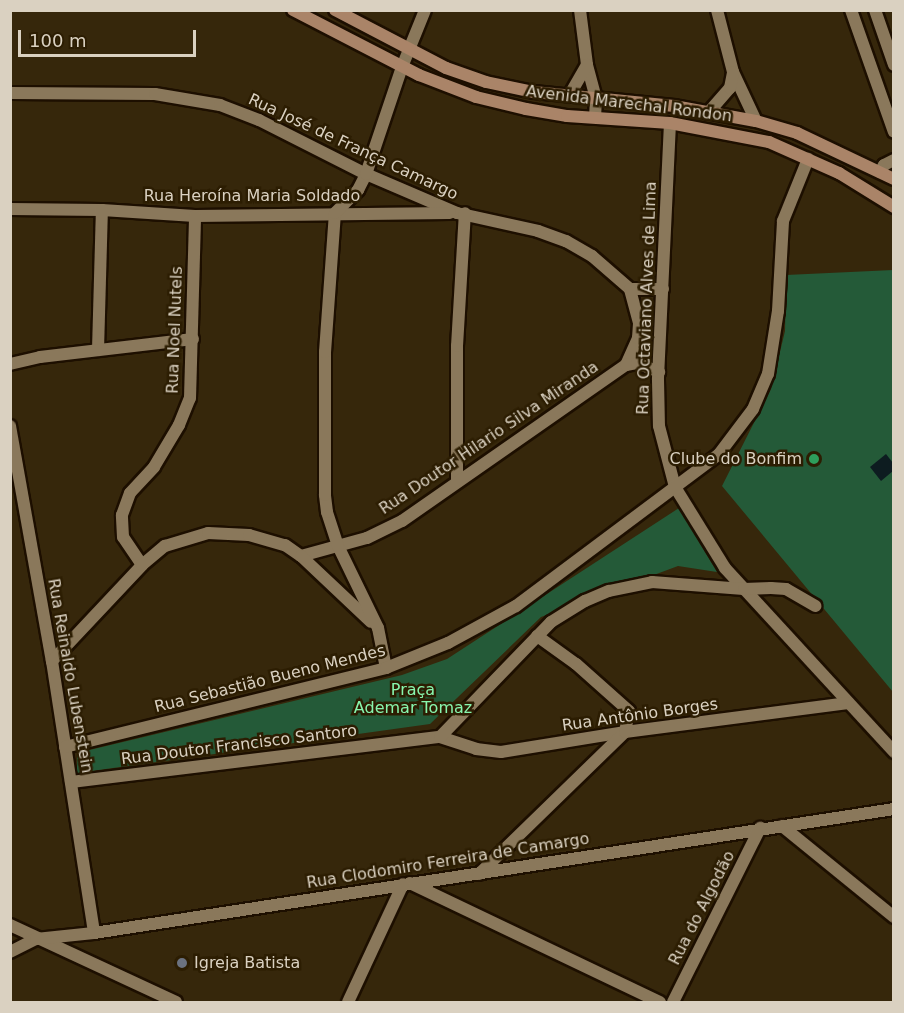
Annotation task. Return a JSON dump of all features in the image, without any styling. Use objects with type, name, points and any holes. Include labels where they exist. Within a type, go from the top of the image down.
[{"type":"main road","name":"Avenida Marechal Rondon","points":[[293,10],[366,46],[402,67],[445,86],[506,105],[567,116],[670,123],[769,142],[839,173],[894,207]]},
{"type":"main road","points":[[335,10],[408,50],[446,68],[486,82],[569,96],[708,112],[756,121],[797,133],[894,179]]},
{"type":"main road","points":[[878,196],[876,184],[880,172]]},
{"type":"street","points":[[386,668],[378,628],[338,546],[325,495],[325,352],[334,213],[358,190],[366,174],[408,50],[425,10]]},
{"type":"street","points":[[580,10],[587,65],[596,99],[595,117]]},
{"type":"street","points":[[717,10],[733,72],[756,121]]},
{"type":"street","points":[[851,10],[894,132]]},
{"type":"street","points":[[875,10],[894,65]]},
{"type":"street","points":[[569,96],[587,65]]},
{"type":"street","points":[[708,112],[727,93],[733,72]]},
{"type":"street","name":"Rua José de França Camargo","points":[[10,93],[155,94],[220,105],[259,120],[366,174],[461,213],[538,231],[566,241],[592,256],[630,289]]},
{"type":"street","name":"Rua Octaviano Alves de Lima","points":[[670,123],[659,372],[659,426],[664,454],[675,487],[725,568],[894,752]]},
{"type":"street","points":[[880,172],[892,157]]},
{"type":"street","name":"Rua Sebastião Bueno Mendes","points":[[65,747],[386,668],[448,644],[516,606],[719,454],[753,409],[768,374],[778,311],[783,221],[808,159]]},
{"type":"street","name":"Rua Heroína Maria Soldado","points":[[10,208],[102,210],[195,216],[461,213]]},
{"type":"street","points":[[98,350],[102,210]]},
{"type":"street","points":[[458,481],[457,345],[461,213]]},
{"type":"street","name":"Rua Noel Nutels","points":[[142,565],[123,537],[122,515],[130,492],[154,467],[179,425],[190,398],[195,216]]},
{"type":"street","points":[[659,372],[645,365],[626,365],[638,338],[639,323],[630,289],[663,289]]},
{"type":"street","points":[[10,364],[98,350],[193,339]]},
{"type":"street","name":"Rua Doutor Hilario Silva Miranda","points":[[301,556],[367,538],[402,521],[626,365]]},
{"type":"street","name":"Rua Reinaldo Lubenstein","points":[[10,426],[52,661],[94,933]]},
{"type":"street","points":[[52,661],[142,565],[165,546],[207,532],[233,533],[285,545],[301,556],[378,628]]},
{"type":"street","points":[[440,737],[551,622],[585,601],[609,591],[652,582],[744,589],[786,589],[815,606]]},
{"type":"street","points":[[479,874],[625,732],[629,711],[576,664],[537,636]]},
{"type":"street","name":"Rua Antônio Borges","points":[[440,737],[476,749],[501,753],[625,732],[848,703]]},
{"type":"street","name":"Rua Doutor Francisco Santoro","points":[[71,782],[440,737]]},
{"type":"street","name":"Rua Clodomiro Ferreira de Camargo","points":[[10,952],[36,939],[94,933],[894,809]]},
{"type":"street","points":[[782,826],[894,917]]},
{"type":"street","name":"Rua do Algodão","points":[[673,1002],[760,828]]},
{"type":"street","points":[[348,1002],[406,883],[660,1002]]},
{"type":"street","points":[[10,925],[176,1002]]},
{"type":"green space","name":"Clube do Bonfim","points":[[893,270],[893,692],[722,486],[771,389],[785,331],[786,275]]},
{"type":"green space","name":"Praça Ademar Tomaz","points":[[679,508],[717,572],[678,566],[541,617],[430,724],[77,773],[77,753],[402,675],[447,659]]},
{"type":"shaded area","points":[[886,454],[893,463],[893,471],[881,481],[870,467]]},
{"type":"place","name":"Clube do Bonfim","points":[[814,459]]},
{"type":"place","name":"Igreja Batista","points":[[182,963]]}]
